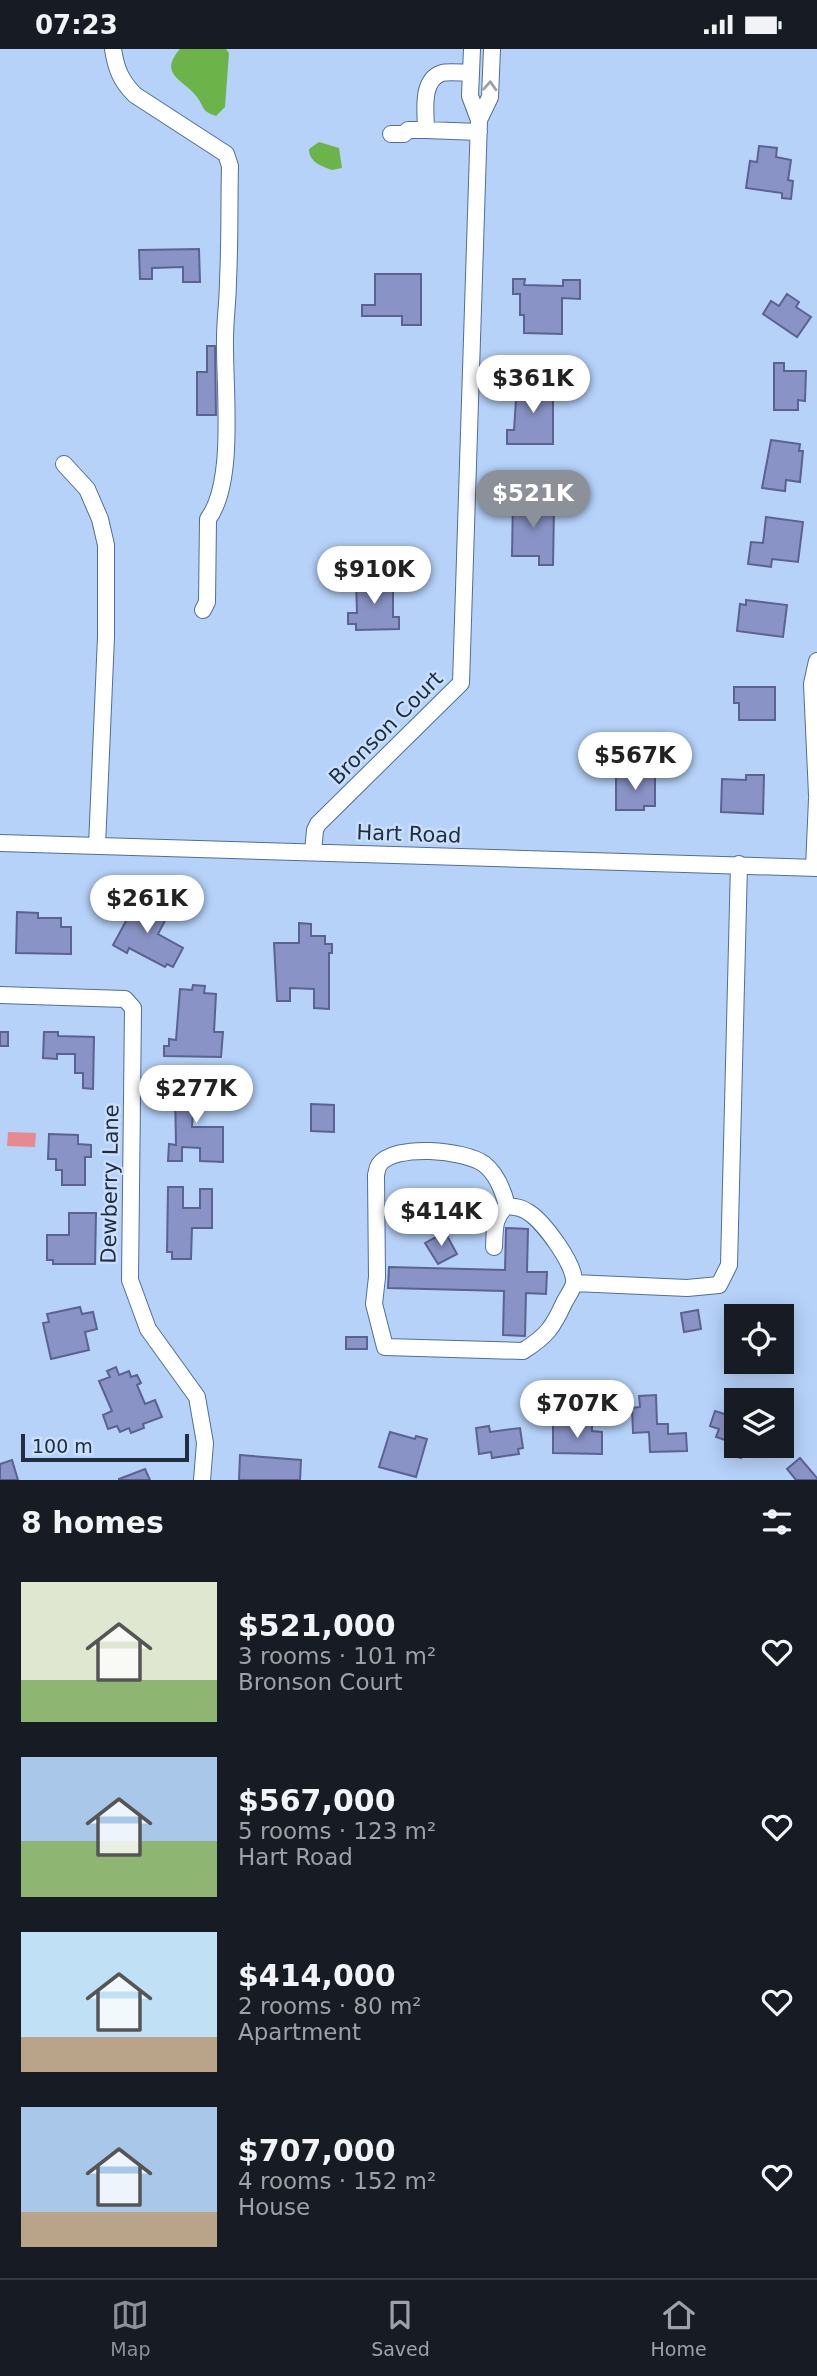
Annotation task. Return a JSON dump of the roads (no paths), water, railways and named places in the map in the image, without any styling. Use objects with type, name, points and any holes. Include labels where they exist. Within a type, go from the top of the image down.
[{"type":"street","points":[[113,49],[116,68],[124,84],[135,95],[226,154],[230,166],[225,460],[220,495],[215,510],[208,519],[207,602],[204,610]]},
{"type":"street","name":"Bronson Court","points":[[313,852],[318,824],[461,683],[479,126],[470,96],[472,49]]},
{"type":"street","name":"Bronson Court","points":[[479,126],[490,97],[492,49]]},
{"type":"street","points":[[426,130],[427,86],[433,78],[443,73],[471,73]]},
{"type":"street","points":[[391,134],[404,134],[408,130],[479,126]]},
{"type":"street","points":[[64,464],[87,489],[100,519],[106,545],[106,638],[97,846]]},
{"type":"street","points":[[815,868],[817,797],[812,684],[817,661]]},
{"type":"street","name":"Hart Road","points":[[0,843],[815,868]]},
{"type":"street","points":[[574,1283],[687,1288],[719,1285],[729,1265],[739,865]]},
{"type":"street","name":"Dewberry Lane","points":[[0,995],[125,999],[133,1008],[130,1280],[148,1329],[197,1397],[205,1443],[202,1480]]},
{"type":"street","points":[[494,1247],[495,1220],[499,1213],[507,1206],[518,1207],[541,1223],[572,1267],[574,1283],[551,1331],[523,1351],[385,1347],[374,1304],[377,1277],[376,1175],[379,1164],[390,1156],[416,1150],[469,1156],[485,1164],[498,1181],[507,1206]]}]
